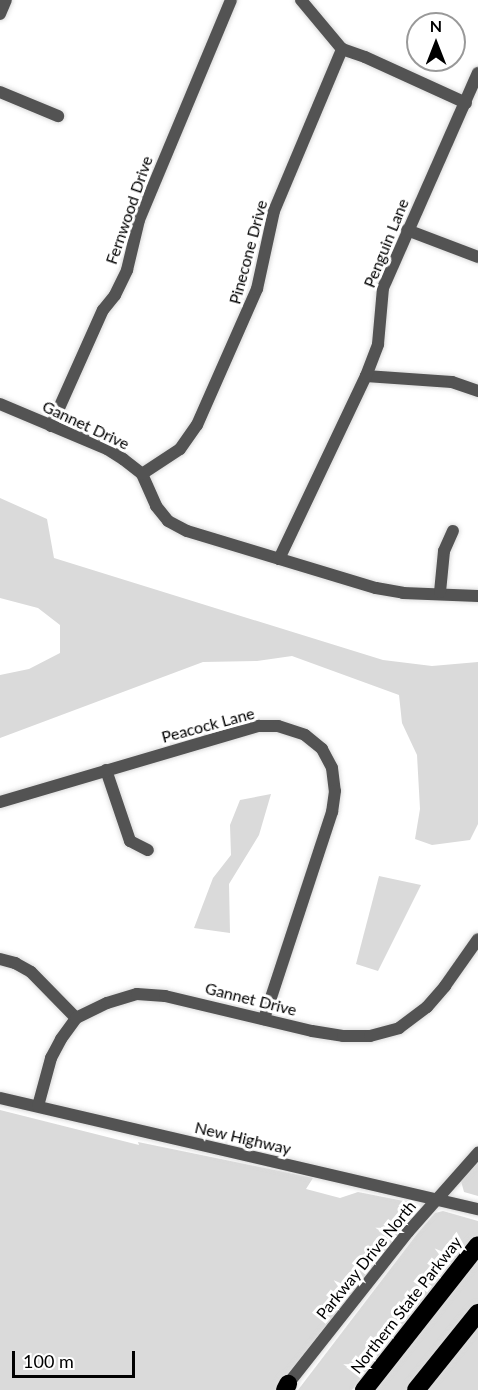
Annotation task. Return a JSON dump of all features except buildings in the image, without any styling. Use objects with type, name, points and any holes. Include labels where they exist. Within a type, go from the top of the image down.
[{"type":"highway","name":"Northern State Parkway","points":[[364,1390],[478,1245]]},
{"type":"highway","points":[[416,1390],[478,1313]]},
{"type":"street","points":[[0,14],[6,0]]},
{"type":"street","name":"Fernwood Drive","points":[[51,426],[103,310],[127,270],[139,220],[231,0]]},
{"type":"street","points":[[301,0],[342,49],[365,57],[466,103]]},
{"type":"street","name":"Pinecone Drive","points":[[142,474],[180,449],[197,424],[254,299],[274,211],[342,49]]},
{"type":"street","name":"Penguin Lane","points":[[279,559],[366,376],[378,344],[383,288],[478,73]]},
{"type":"street","points":[[0,92],[58,116]]},
{"type":"street","points":[[407,230],[478,257]]},
{"type":"street","points":[[366,376],[452,382],[478,391]]},
{"type":"street","name":"Gannet Drive","points":[[0,404],[107,449],[142,474]]},
{"type":"street","points":[[142,474],[156,506],[168,521],[188,531],[376,588],[403,593],[440,592],[478,596]]},
{"type":"street","points":[[440,592],[444,551],[453,531]]},
{"type":"street","name":"Peacock Lane","points":[[0,802],[259,726],[278,726],[305,735],[322,749],[332,768],[335,791],[332,812],[264,1019]]},
{"type":"street","points":[[106,770],[130,841],[148,850]]},
{"type":"street","name":"Gannet Drive","points":[[76,1018],[107,1003],[138,994],[184,1000],[343,1036],[370,1036],[399,1028],[427,1006],[445,986],[478,939]]},
{"type":"street","points":[[0,959],[15,963],[31,972],[76,1018],[51,1058],[38,1106]]},
{"type":"street","name":"New Highway","points":[[0,1098],[477,1209]]},
{"type":"street","name":"Parkway Drive North","points":[[286,1388],[435,1200],[478,1153]]},
{"type":"shaded area","points":[[0,498],[47,519],[54,558],[383,660],[432,666],[478,662],[478,824],[470,840],[432,845],[415,839],[420,809],[417,755],[402,723],[399,695],[292,656],[257,661],[203,662],[0,738],[0,675],[29,669],[60,653],[60,625],[38,608],[0,598]]},
{"type":"shaded area","points":[[271,794],[259,835],[229,884],[230,933],[194,928],[213,878],[231,855],[230,825],[240,800]]},
{"type":"shaded area","points":[[379,876],[421,885],[378,971],[356,964]]},
{"type":"shaded area","points":[[0,1110],[139,1145],[138,1142],[313,1178],[306,1189],[340,1198],[358,1192],[409,1202],[415,1209],[409,1216],[414,1218],[277,1390],[0,1390]]},
{"type":"shaded area","points":[[478,1160],[478,1196],[464,1192],[461,1181]]},
{"type":"shaded area","points":[[443,1211],[478,1221],[478,1238],[352,1390],[298,1390],[417,1234],[435,1213]]},
{"type":"shaded area","points":[[478,1255],[478,1306],[410,1390],[368,1390]]},
{"type":"shaded area","points":[[478,1325],[478,1390],[424,1390]]}]
